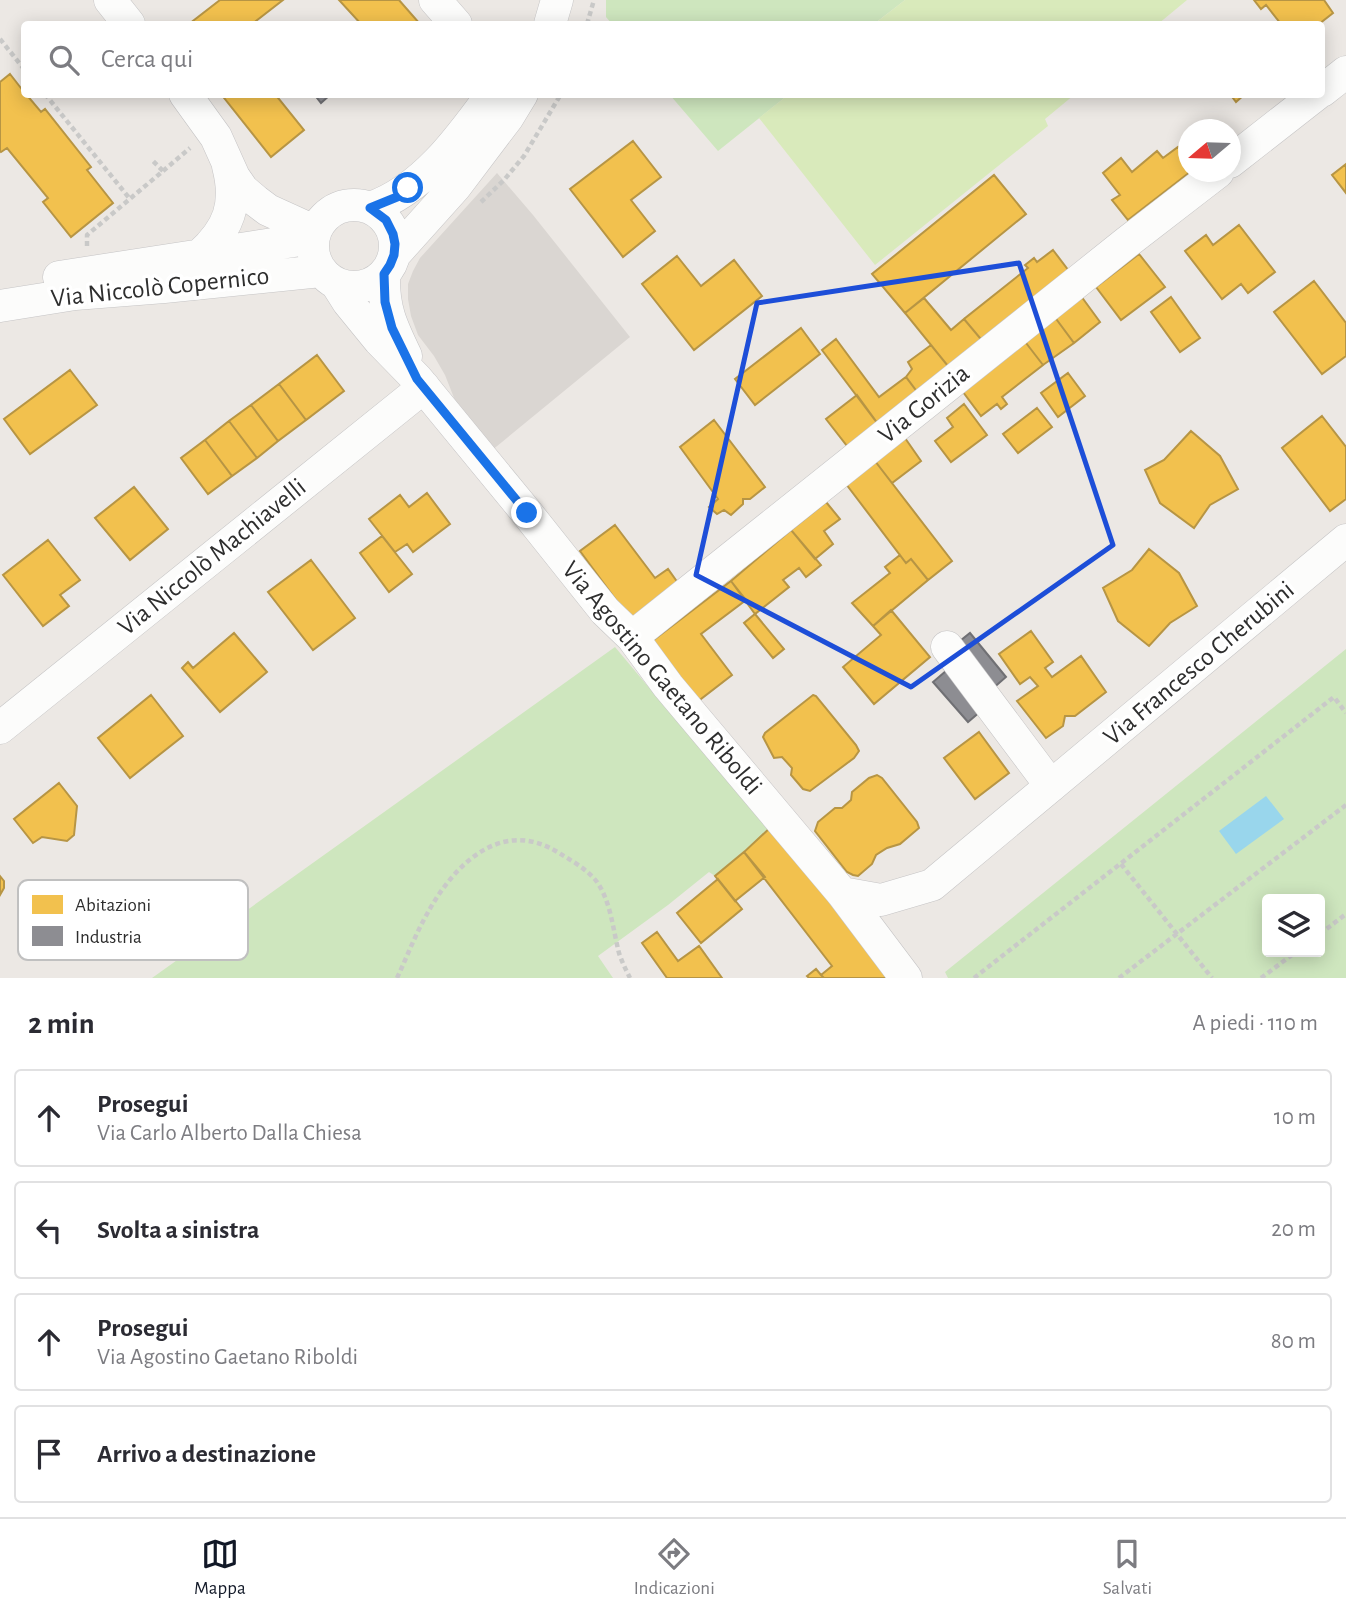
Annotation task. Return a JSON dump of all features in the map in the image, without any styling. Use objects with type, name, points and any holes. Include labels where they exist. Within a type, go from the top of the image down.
[{"type":"street","points":[[110,0],[127,21]]},
{"type":"street","points":[[435,0],[453,21]]},
{"type":"street","points":[[1325,88],[1346,72]]},
{"type":"street","points":[[188,98],[221,149],[243,190],[268,210],[301,225],[313,237]]},
{"type":"street","points":[[489,98],[430,169],[397,197],[333,210],[324,217],[313,237],[313,254],[329,277],[355,287],[375,281],[455,187],[509,117],[520,98]]},
{"type":"street","points":[[1241,153],[1312,98]]},
{"type":"street","points":[[221,149],[265,182],[307,202],[358,207],[381,215],[390,226],[395,241],[389,264]]},
{"type":"street","name":"Via Niccolò Copernico","points":[[200,255],[220,235],[232,200],[232,186],[221,149]]},
{"type":"street","name":"Via Gorizia","points":[[632,637],[1205,182]]},
{"type":"street","name":"Via Niccolò Copernico","points":[[0,288],[313,237]]},
{"type":"street","name":"Via Agostino Gaetano Riboldi","points":[[389,264],[385,302],[388,316],[420,383]]},
{"type":"street","name":"Via Niccolò Copernico","points":[[0,306],[75,294],[329,277]]},
{"type":"street","name":"Via Agostino Gaetano Riboldi","points":[[329,277],[363,321],[420,383],[605,611],[632,637],[668,686],[842,893],[906,978]]},
{"type":"street","name":"Via Niccolò Machiavelli","points":[[0,728],[420,383]]},
{"type":"street","name":"Via Francesco Cherubini","points":[[842,893],[881,900],[932,885],[1346,540]]},
{"type":"street","points":[[947,647],[1051,786]]},
{"type":"path","points":[[588,21],[594,0]]},
{"type":"path","points":[[0,38],[21,65]]},
{"type":"path","points":[[48,98],[130,199]]},
{"type":"path","points":[[88,272],[86,235],[163,172],[151,159]]},
{"type":"path","points":[[974,978],[1334,697],[1346,713]]},
{"type":"path","points":[[1119,978],[1346,805]]},
{"type":"path","points":[[397,978],[426,915],[453,876],[468,860],[488,846],[525,840],[548,846],[585,869],[597,883],[605,898],[620,957],[630,978]]},
{"type":"path","points":[[1121,863],[1212,978]]},
{"type":"path","points":[[1325,930],[1346,914]]},
{"type":"path","points":[[1261,978],[1289,957]]},
{"type":"highlighted area","points":[[1019,263],[1113,545],[911,687],[696,575],[757,303]]},
{"type":"green space","points":[[606,0],[905,0],[878,21],[609,21],[606,17]]},
{"type":"green space","points":[[905,0],[1187,0],[1162,21],[878,21]]},
{"type":"green space","points":[[673,98],[784,98],[718,151]]},
{"type":"green space","points":[[784,98],[1070,98],[1045,119],[1048,126],[875,265],[759,118]]},
{"type":"green space","points":[[615,647],[768,830],[715,876],[709,872],[598,956],[613,978],[152,978],[177,960],[248,960],[248,909]]},
{"type":"green space","points":[[1346,649],[1346,978],[948,978],[945,972]]},
{"type":"shaded area","points":[[497,173],[630,337],[491,451],[458,408],[445,375],[418,335],[411,316],[408,284],[420,258]]},
{"type":"water","points":[[1266,796],[1284,819],[1236,854],[1219,831]]},
{"type":"building: Abitazioni","points":[[220,0],[283,0],[256,21],[193,21]]},
{"type":"building: Abitazioni","points":[[339,0],[399,0],[417,21],[358,21]]},
{"type":"building: Abitazioni","points":[[1254,0],[1324,0],[1333,13],[1323,21],[1279,21],[1266,5],[1261,9]]},
{"type":"building: Abitazioni","points":[[10,74],[21,88],[21,98],[29,98],[41,112],[45,109],[91,167],[87,170],[113,203],[71,237],[43,202],[48,198],[7,148],[0,151],[0,82]]},
{"type":"building: Abitazioni","points":[[224,98],[278,98],[304,130],[271,157]]},
{"type":"building: Abitazioni","points":[[633,141],[661,177],[631,200],[655,231],[623,257],[570,189]]},
{"type":"building: Abitazioni","points":[[1178,147],[1178,181],[1128,220],[1112,200],[1120,195],[1103,173],[1121,158],[1132,172],[1157,151],[1163,158]]},
{"type":"building: Abitazioni","points":[[1346,164],[1346,193],[1332,175]]},
{"type":"building: Abitazioni","points":[[994,175],[1026,214],[905,313],[872,274]]},
{"type":"building: Abitazioni","points":[[1239,225],[1275,272],[1248,293],[1241,284],[1222,299],[1185,251],[1206,235],[1213,245]]},
{"type":"building: Abitazioni","points":[[1053,250],[1072,275],[985,344],[964,319],[1028,268],[1025,265],[1034,258],[1037,262]]},
{"type":"building: Abitazioni","points":[[1139,254],[1165,287],[1121,320],[1096,287]]},
{"type":"building: Abitazioni","points":[[677,256],[701,286],[734,260],[762,296],[694,350],[642,284]]},
{"type":"building: Abitazioni","points":[[1314,281],[1346,323],[1346,356],[1322,374],[1274,312]]},
{"type":"building: Abitazioni","points":[[1081,296],[1100,322],[1074,343],[1054,316]]},
{"type":"building: Abitazioni","points":[[1171,297],[1200,338],[1180,352],[1151,312]]},
{"type":"building: Abitazioni","points":[[924,298],[951,330],[964,319],[985,344],[952,371],[905,313]]},
{"type":"building: Abitazioni","points":[[1054,316],[1074,343],[1043,365],[1023,339]]},
{"type":"building: Abitazioni","points":[[801,328],[820,354],[755,405],[735,379]]},
{"type":"building: Abitazioni","points":[[836,339],[879,397],[906,377],[921,397],[881,428],[822,350]]},
{"type":"building: Abitazioni","points":[[1023,339],[1043,365],[1002,397],[1007,404],[1001,409],[997,404],[981,416],[960,388]]},
{"type":"building: Abitazioni","points":[[931,345],[952,371],[921,397],[906,377],[912,369],[908,362]]},
{"type":"building: Abitazioni","points":[[317,355],[344,391],[306,420],[279,384]]},
{"type":"building: Abitazioni","points":[[70,370],[97,405],[30,454],[4,419]]},
{"type":"building: Abitazioni","points":[[1068,373],[1085,396],[1058,417],[1041,393]]},
{"type":"building: Abitazioni","points":[[279,384],[306,420],[278,441],[251,405]]},
{"type":"building: Abitazioni","points":[[857,395],[881,428],[851,451],[826,419]]},
{"type":"building: Abitazioni","points":[[964,404],[987,435],[951,462],[935,441],[953,427],[947,418]]},
{"type":"building: Abitazioni","points":[[251,405],[278,441],[257,458],[229,421]]},
{"type":"building: Abitazioni","points":[[1037,408],[1052,427],[1018,453],[1003,434]]},
{"type":"building: Abitazioni","points":[[1322,416],[1346,447],[1346,499],[1330,511],[1282,448]]},
{"type":"building: Abitazioni","points":[[714,420],[765,487],[750,499],[743,499],[743,504],[731,515],[724,510],[717,514],[709,507],[718,499],[680,447]]},
{"type":"building: Abitazioni","points":[[229,421],[257,458],[232,476],[205,440]]},
{"type":"building: Abitazioni","points":[[1191,431],[1220,456],[1238,489],[1210,505],[1194,528],[1160,503],[1145,470],[1164,460]]},
{"type":"building: Abitazioni","points":[[905,438],[921,461],[892,483],[875,461]]},
{"type":"building: Abitazioni","points":[[205,440],[232,476],[208,494],[181,458]]},
{"type":"building: Abitazioni","points":[[875,461],[952,561],[928,580],[911,559],[906,563],[846,484]]},
{"type":"building: Abitazioni","points":[[134,487],[168,529],[130,560],[95,518]]},
{"type":"building: Abitazioni","points":[[427,493],[450,524],[413,552],[407,544],[395,552],[369,519],[400,495],[409,507]]},
{"type":"building: Abitazioni","points":[[826,502],[840,519],[824,531],[833,544],[815,559],[791,530]]},
{"type":"building: Abitazioni","points":[[615,525],[655,578],[668,569],[678,583],[630,619],[580,551]]},
{"type":"building: Abitazioni","points":[[791,530],[821,565],[806,577],[799,568],[783,580],[789,587],[755,614],[731,581]]},
{"type":"building: Abitazioni","points":[[382,536],[412,574],[389,592],[360,553]]},
{"type":"building: Abitazioni","points":[[48,540],[80,580],[60,595],[69,606],[43,626],[3,575]]},
{"type":"building: Abitazioni","points":[[1149,549],[1179,573],[1197,606],[1170,623],[1149,646],[1118,621],[1103,588],[1132,570]]},
{"type":"building: Abitazioni","points":[[900,555],[906,563],[911,559],[928,580],[873,626],[852,603],[890,573],[885,567]]},
{"type":"building: Abitazioni","points":[[311,560],[355,618],[313,650],[268,592]]},
{"type":"building: Abitazioni","points":[[731,581],[746,600],[701,634],[732,675],[697,702],[651,642]]},
{"type":"building: Abitazioni","points":[[891,610],[930,657],[874,704],[843,667],[881,635],[873,626]]},
{"type":"building: Abitazioni","points":[[755,614],[784,649],[773,658],[744,623]]},
{"type":"building: Abitazioni","points":[[1031,631],[1053,662],[1045,668],[1052,677],[1081,656],[1106,692],[1075,716],[1065,716],[1063,726],[1046,738],[1017,701],[1038,686],[1030,677],[1020,684],[999,654]]},
{"type":"building: Abitazioni","points":[[234,633],[267,672],[220,712],[182,668],[188,662],[193,668]]},
{"type":"building: Abitazioni","points":[[151,695],[183,736],[130,778],[98,738]]},
{"type":"building: Abitazioni","points":[[813,695],[859,751],[854,758],[810,791],[803,789],[791,775],[792,768],[782,757],[774,758],[763,737]]},
{"type":"building: Abitazioni","points":[[979,732],[1009,773],[975,799],[944,758]]},
{"type":"building: Abitazioni","points":[[877,775],[917,822],[919,828],[900,844],[876,855],[872,864],[858,876],[853,875],[847,872],[815,831],[818,822],[835,808],[842,808],[851,800],[852,792]]},
{"type":"building: Abitazioni","points":[[59,783],[77,806],[74,835],[67,841],[42,837],[33,843],[14,819]]},
{"type":"building: Abitazioni","points":[[772,826],[895,978],[824,978],[821,975],[832,966],[744,852]]},
{"type":"building: Abitazioni","points":[[744,852],[765,877],[735,901],[715,876]]},
{"type":"building: Abitazioni","points":[[0,876],[4,881],[4,888],[0,895]]},
{"type":"building: Abitazioni","points":[[718,879],[742,909],[701,943],[677,913]]},
{"type":"building: Abitazioni","points":[[657,932],[678,961],[699,946],[722,978],[667,978],[642,943]]},
{"type":"building: Abitazioni","points":[[816,969],[824,978],[807,976]]},
{"type":"building: Industria","points":[[970,633],[1006,677],[991,690],[955,645]]},
{"type":"building: Industria","points":[[946,671],[981,711],[968,722],[933,682]]},
{"type":"route","points":[[408,188],[397,197],[370,208],[386,220],[395,241],[394,255],[384,274],[385,302],[392,328],[417,379],[527,513]]}]
